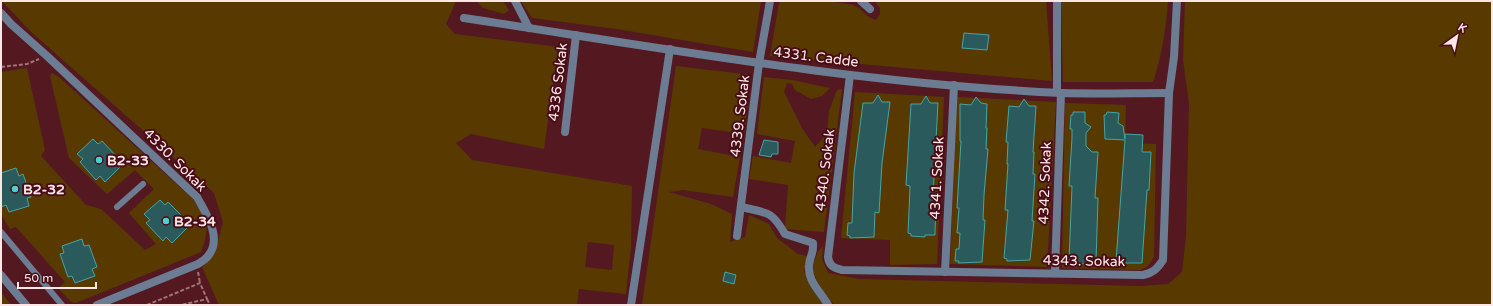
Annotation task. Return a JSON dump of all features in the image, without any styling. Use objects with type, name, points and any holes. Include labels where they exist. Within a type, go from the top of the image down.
[{"type":"street","points":[[515,1],[529,28]]},
{"type":"street","name":"4339. Sokak","points":[[737,236],[760,63],[770,1]]},
{"type":"street","points":[[768,12],[776,1]]},
{"type":"street","points":[[861,1],[870,9]]},
{"type":"street","name":"4342. Sokak","points":[[1055,274],[1059,92],[1057,1]]},
{"type":"street","name":"4343. Sokak","points":[[832,267],[842,270],[1143,275],[1151,273],[1158,268],[1163,260],[1169,93],[1174,57],[1178,1]]},
{"type":"street","name":"4330. Sokak","points":[[1,13],[197,197],[210,220],[214,241],[209,256],[198,264],[97,305]]},
{"type":"street","name":"4331. Cadde","points":[[464,18],[760,63],[850,74],[954,85],[1059,92],[1169,93]]},
{"type":"street","name":"4336 Sokak","points":[[565,132],[576,35]]},
{"type":"street","points":[[631,305],[670,49]]},
{"type":"street","name":"4340. Sokak","points":[[832,267],[828,263],[828,257],[850,74]]},
{"type":"street","name":"4341. Sokak","points":[[945,272],[954,85]]},
{"type":"street","points":[[741,207],[767,213],[776,218],[785,234],[812,243],[814,252],[809,263],[809,274],[814,285],[828,305]]},
{"type":"street","points":[[1,275],[26,305]]},
{"type":"lane","points":[[117,207],[143,184]]},
{"type":"lane","points":[[1,232],[62,305]]},
{"type":"path","points":[[1,67],[27,64],[48,56]]},
{"type":"path","points":[[147,305],[200,283],[210,305]]},
{"type":"path","points":[[183,305],[207,299]]},
{"type":"shaded area","points":[[2,1],[456,1],[446,24],[455,34],[558,47],[544,149],[471,134],[456,143],[472,160],[632,186],[631,246],[626,294],[579,289],[577,305],[219,305],[202,267],[215,254],[223,222],[214,193],[30,31]],"holes":[[[588,242],[614,245],[612,270],[585,267]]]},
{"type":"shaded area","points":[[476,1],[503,1],[509,10],[504,14],[483,8]]},
{"type":"shaded area","points":[[521,1],[761,1],[753,52],[617,29],[532,18]]},
{"type":"shaded area","points":[[782,1],[845,3],[856,6],[869,17],[876,20],[880,14],[880,8],[874,1],[1046,1],[1052,81],[770,56],[779,3]]},
{"type":"shaded area","points":[[1061,1],[1168,1],[1163,42],[1153,82],[1063,82]]},
{"type":"shaded area","points":[[1185,1],[1492,1],[1492,305],[834,305],[822,290],[811,269],[818,252],[823,246],[822,259],[828,273],[859,279],[1140,286],[1168,284],[1182,272],[1186,237],[1189,103],[1183,60]]},
{"type":"shaded area","points":[[676,66],[751,75],[744,134],[702,128],[698,149],[740,157],[733,197],[683,190],[669,192],[711,204],[732,214],[730,242],[745,237],[749,215],[769,224],[777,238],[798,254],[807,256],[804,271],[811,286],[824,305],[642,305]]},
{"type":"shaded area","points":[[27,68],[45,150],[41,156],[86,205],[101,209],[145,250],[156,244],[129,213],[154,189],[135,170],[107,194],[69,158],[50,76],[52,73],[59,77],[194,200],[205,219],[206,225],[206,237],[201,252],[76,303],[71,302],[58,288],[65,282],[16,227],[10,229],[1,215],[1,72]]},
{"type":"shaded area","points":[[764,77],[792,80],[830,88],[822,96],[811,99],[795,90],[792,84],[787,83],[784,92],[802,128],[815,147],[827,134],[829,111],[837,90],[842,89],[824,232],[785,229],[788,185],[749,179],[753,156],[791,163],[795,141],[757,134]]},
{"type":"shaded area","points":[[855,92],[944,97],[937,264],[890,265],[890,240],[841,238]]},
{"type":"shaded area","points":[[957,97],[1056,102],[1047,267],[950,264]]},
{"type":"shaded area","points":[[1065,103],[1126,105],[1125,143],[1156,144],[1154,256],[1146,268],[1141,270],[1062,268]]},
{"type":"shaded area","points":[[1,292],[11,305],[1,305]]},
{"type":"building","points":[[964,33],[989,35],[987,50],[962,48]]},
{"type":"building","points":[[878,95],[882,102],[890,102],[882,163],[879,213],[875,212],[874,237],[850,238],[850,236],[847,235],[848,223],[852,223],[854,173],[863,103],[873,103]]},
{"type":"building","points":[[926,96],[930,103],[938,103],[933,195],[936,195],[935,235],[925,235],[925,237],[911,236],[911,234],[908,233],[910,186],[906,185],[911,104],[921,104]]},
{"type":"building","points":[[976,97],[981,103],[987,104],[986,149],[988,149],[984,195],[983,220],[985,220],[982,262],[958,263],[959,261],[955,261],[956,249],[959,249],[960,233],[957,233],[959,208],[957,208],[961,141],[960,104],[971,105]]},
{"type":"building","points":[[1024,99],[1029,106],[1036,106],[1033,152],[1033,174],[1035,174],[1032,221],[1034,221],[1030,260],[1007,261],[1007,259],[1004,258],[1008,210],[1005,210],[1008,164],[1008,142],[1006,142],[1009,106],[1019,107]]},
{"type":"building","points":[[1073,112],[1085,112],[1085,123],[1091,127],[1086,133],[1086,146],[1092,152],[1098,152],[1095,198],[1098,198],[1096,262],[1086,262],[1086,264],[1072,263],[1072,261],[1069,261],[1072,186],[1069,186],[1072,138],[1072,129],[1070,129],[1071,115],[1073,115]]},
{"type":"building","points":[[1107,112],[1119,113],[1118,123],[1123,126],[1125,139],[1125,134],[1143,135],[1142,152],[1151,152],[1142,263],[1119,263],[1119,261],[1116,261],[1125,140],[1105,139],[1104,115],[1106,115]]},
{"type":"building","name":"B2-33","points":[[93,139],[98,144],[102,141],[118,158],[115,162],[120,167],[105,182],[100,176],[96,180],[80,162],[83,159],[77,154]]},
{"type":"building","points":[[764,140],[778,142],[778,154],[772,154],[771,157],[759,155]]},
{"type":"building","name":"B2-32","points":[[16,168],[19,176],[23,174],[31,197],[27,198],[29,206],[9,212],[6,205],[1,207],[1,173]]},
{"type":"building","name":"B2-34","points":[[160,200],[165,205],[168,202],[185,219],[182,223],[187,228],[172,243],[166,237],[163,241],[146,223],[150,220],[144,214]]},
{"type":"building","points":[[82,239],[84,246],[89,245],[97,267],[92,269],[95,276],[75,283],[72,276],[68,277],[60,254],[64,253],[62,246]]},
{"type":"building","points":[[725,272],[736,275],[734,284],[723,281]]},
{"type":"place","name":"B2-33","points":[[99,160]]},
{"type":"place","name":"B2-32","points":[[15,189]]},
{"type":"place","name":"B2-34","points":[[166,221]]}]
